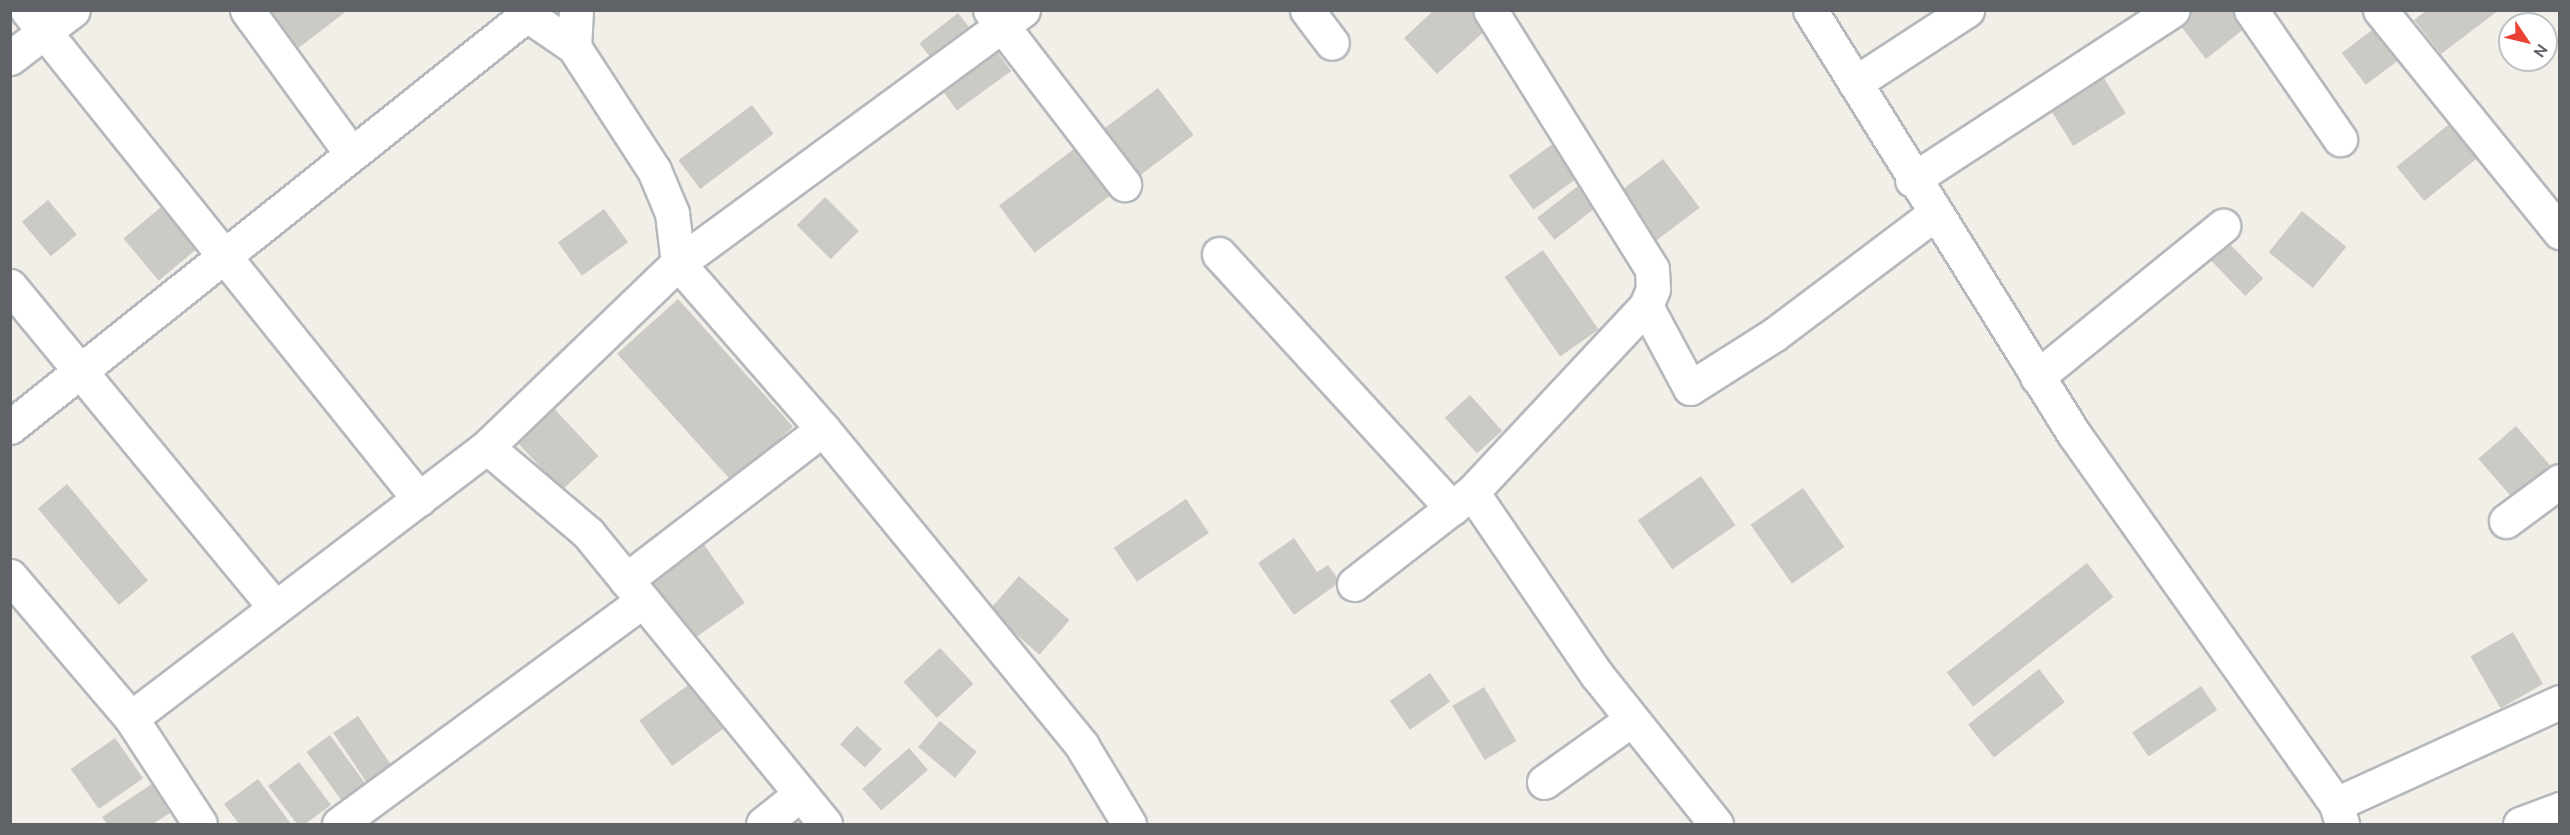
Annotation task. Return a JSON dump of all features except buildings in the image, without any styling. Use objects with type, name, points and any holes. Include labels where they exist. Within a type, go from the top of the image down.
[{"type":"street","points":[[10,58],[36,22],[73,10]]},
{"type":"street","points":[[247,10],[351,153]]},
{"type":"street","points":[[574,47],[576,10]]},
{"type":"street","points":[[1307,10],[1332,42]]},
{"type":"street","points":[[1354,585],[1462,500],[1646,306],[1652,269],[1490,10]]},
{"type":"street","points":[[1810,10],[1933,214],[2037,377],[2339,814],[2559,702]]},
{"type":"street","points":[[1855,83],[1967,10]]},
{"type":"street","points":[[1912,180],[2173,10]]},
{"type":"street","points":[[2251,10],[2340,139]]},
{"type":"street","points":[[2380,10],[2559,232]]},
{"type":"street","points":[[10,427],[523,13],[574,47],[654,170],[672,213],[678,263],[823,429],[1082,746],[1129,825]]},
{"type":"street","points":[[131,718],[487,447],[678,263],[1005,16],[1124,184]]},
{"type":"street","points":[[36,22],[224,253],[419,499]]},
{"type":"street","points":[[1646,306],[1690,388],[1775,334],[1933,214]]},
{"type":"street","points":[[2037,377],[2223,226]]},
{"type":"street","points":[[1220,254],[1462,500],[1631,720],[1716,825]]},
{"type":"street","points":[[10,286],[275,608]]},
{"type":"street","points":[[339,825],[634,590],[823,429]]},
{"type":"street","points":[[487,447],[588,533],[798,796],[825,825]]},
{"type":"street","points":[[2506,521],[2559,481]]},
{"type":"street","points":[[14,587],[131,718],[200,825]]},
{"type":"street","points":[[1544,782],[1631,720]]},
{"type":"street","points":[[764,825],[798,796]]},
{"type":"street","points":[[2520,825],[2559,809]]}]
